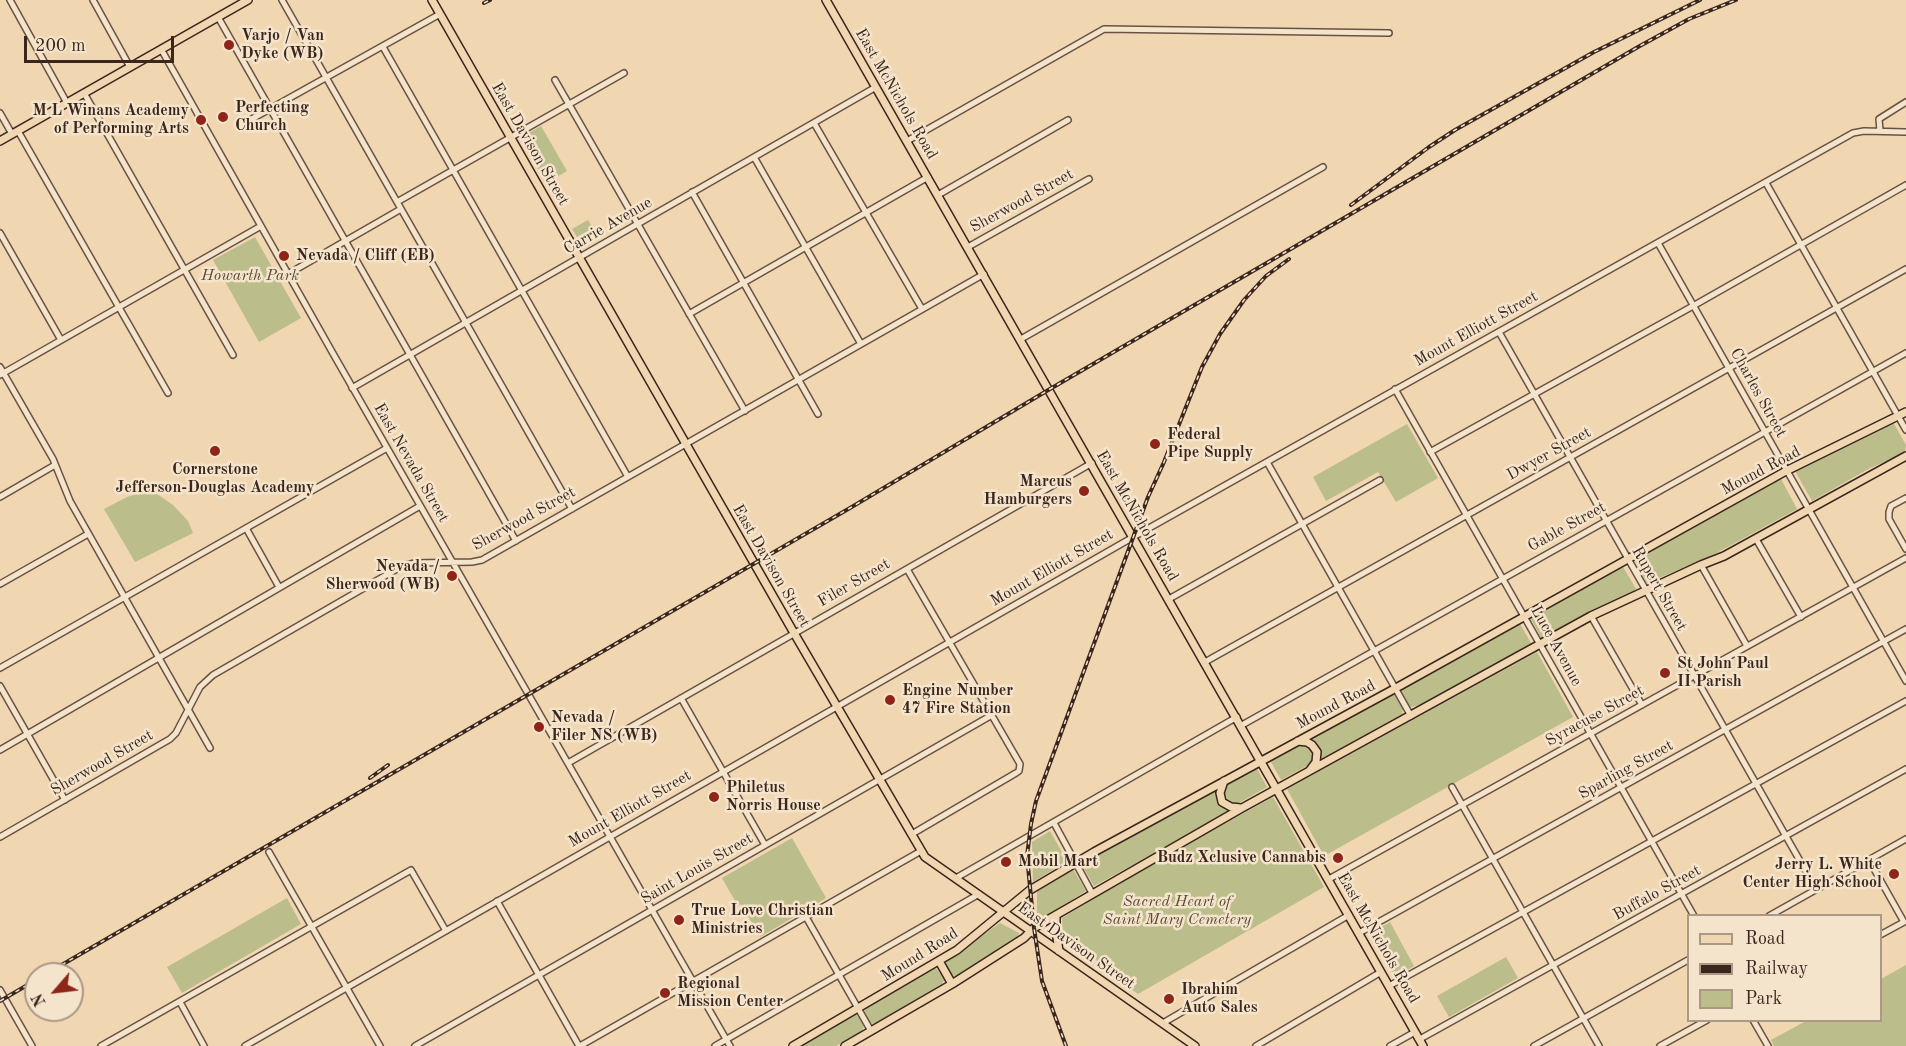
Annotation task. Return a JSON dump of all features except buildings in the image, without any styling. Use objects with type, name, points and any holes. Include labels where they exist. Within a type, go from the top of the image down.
[{"type":"main road","points":[[0,141],[248,0]]},
{"type":"main road","name":"East Davison Street","points":[[432,0],[921,851],[932,862],[1030,932],[1195,1046]]},
{"type":"main road","name":"East McNichols Road","points":[[826,0],[1278,788],[1421,1043]]},
{"type":"main road","name":"Mound Road","points":[[793,1046],[939,961],[965,944],[1030,890],[1076,863],[1786,471],[1906,412]]},
{"type":"main road","points":[[845,1046],[952,984],[1092,893],[1242,808],[1591,616],[1724,556],[1906,456]]},
{"type":"main road","points":[[1297,741],[1307,742],[1317,752],[1316,762],[1309,771]]},
{"type":"main road","points":[[1224,781],[1220,792],[1222,802],[1231,807],[1242,808]]},
{"type":"main road","points":[[1056,915],[1059,951]]},
{"type":"main road","points":[[939,961],[952,984]]},
{"type":"street","points":[[10,0],[67,103]]},
{"type":"street","points":[[93,0],[130,67]]},
{"type":"street","points":[[282,0],[572,509]]},
{"type":"street","points":[[241,125],[440,14]]},
{"type":"street","points":[[218,17],[516,541]]},
{"type":"street","points":[[907,141],[1104,29],[1389,33]]},
{"type":"street","points":[[382,47],[628,477]]},
{"type":"street","name":"East Nevada Street","points":[[161,49],[352,388],[730,1046]]},
{"type":"street","points":[[398,202],[624,73]]},
{"type":"street","points":[[555,80],[745,411]]},
{"type":"street","name":"Carrie Avenue","points":[[352,388],[876,87]]},
{"type":"street","points":[[84,93],[233,356]]},
{"type":"street","points":[[1880,131],[1879,119],[1906,102]]},
{"type":"street","points":[[0,113],[15,133],[168,393]]},
{"type":"street","points":[[938,195],[1068,120]]},
{"type":"street","points":[[814,123],[922,309]]},
{"type":"street","name":"Mount Elliott Street","points":[[245,1046],[1134,537],[1853,134],[1864,131],[1906,132]]},
{"type":"street","points":[[754,157],[861,344]]},
{"type":"street","points":[[1021,339],[1323,167]]},
{"type":"street","points":[[689,314],[928,177]]},
{"type":"street","name":"Sherwood Street","points":[[968,247],[1089,179]]},
{"type":"street","points":[[1766,183],[1906,430]]},
{"type":"street","points":[[1430,452],[1906,185]]},
{"type":"street","points":[[692,192],[818,414]]},
{"type":"street","points":[[288,274],[401,209]]},
{"type":"street","points":[[210,748],[69,500],[55,465],[1,372],[261,226]]},
{"type":"street","points":[[0,233],[61,340]]},
{"type":"street","name":"Charles Street","points":[[1658,243],[1906,681]]},
{"type":"street","name":"Dwyer Street","points":[[1205,662],[1906,269]]},
{"type":"street","name":"Sherwood Street","points":[[0,837],[170,739],[176,733],[200,687],[213,675],[402,566],[415,562],[482,560],[984,274]]},
{"type":"street","name":"Rupert Street","points":[[1499,332],[1816,889]]},
{"type":"street","name":"Gable Street","points":[[1242,725],[1906,353]]},
{"type":"street","name":"Luce Avenue","points":[[1395,389],[1693,914]]},
{"type":"street","points":[[0,668],[387,448]]},
{"type":"street","points":[[1267,462],[1412,716]]},
{"type":"street","name":"Filer Street","points":[[568,763],[1092,463]]},
{"type":"street","points":[[0,497],[55,465]]},
{"type":"street","points":[[1169,599],[1380,480]]},
{"type":"street","points":[[1906,498],[1891,506],[1889,519],[1906,549]]},
{"type":"street","points":[[0,750],[420,506]]},
{"type":"street","points":[[246,528],[279,587]]},
{"type":"street","points":[[0,584],[88,534]]},
{"type":"street","points":[[1756,539],[1801,617]]},
{"type":"street","name":"Syracuse Street","points":[[1329,879],[1906,558]]},
{"type":"street","points":[[1701,565],[1747,646]]},
{"type":"street","points":[[907,568],[1020,764],[1019,771],[912,834]]},
{"type":"street","points":[[1591,616],[1642,705]]},
{"type":"street","name":"Sparling Street","points":[[1359,933],[1906,629]]},
{"type":"street","points":[[0,686],[64,800]]},
{"type":"street","points":[[681,698],[765,845]]},
{"type":"street","points":[[1389,986],[1906,701]]},
{"type":"street","name":"Saint Louis Street","points":[[415,1046],[992,715]]},
{"type":"street","points":[[956,879],[1237,717]]},
{"type":"street","name":"Buffalo Street","points":[[1421,1043],[1553,965],[1906,769]]},
{"type":"street","points":[[1452,787],[1599,1046]]},
{"type":"street","points":[[1054,823],[1092,893]]},
{"type":"street","points":[[1771,914],[1906,839]]},
{"type":"street","points":[[497,901],[580,1046],[921,851]]},
{"type":"street","points":[[269,852],[380,1046]]},
{"type":"street","points":[[1869,860],[1904,922],[1882,934]]},
{"type":"street","points":[[101,1046],[411,870],[446,931]]},
{"type":"street","points":[[715,1046],[979,894]]},
{"type":"street","points":[[1163,1023],[1349,915]]},
{"type":"street","points":[[806,917],[871,1031]]},
{"type":"street","points":[[1534,1046],[1687,961]]},
{"type":"street","points":[[1256,1046],[1381,972]]},
{"type":"street","points":[[0,990],[32,1046]]},
{"type":"street","points":[[180,1002],[204,1046]]},
{"type":"street","points":[[1660,1046],[1703,1022]]},
{"type":"street","points":[[1754,1022],[1768,1046]]},
{"type":"street","points":[[1390,1046],[1415,1032]]},
{"type":"green space","points":[[541,126],[567,171],[546,183],[520,138]]},
{"type":"green space","points":[[588,220],[593,228],[577,237],[572,229]]},
{"type":"green space","name":"Howarth Park","points":[[255,237],[301,318],[259,342],[213,260]]},
{"type":"green space","points":[[1893,422],[1906,445],[1905,451],[1812,501],[1795,471]]},
{"type":"green space","points":[[1407,424],[1438,478],[1396,502],[1378,472],[1326,501],[1313,477]]},
{"type":"green space","points":[[1780,477],[1797,509],[1715,554],[1647,583],[1634,559]]},
{"type":"green space","points":[[143,492],[157,494],[173,505],[188,521],[193,533],[135,562],[104,509],[127,497]]},
{"type":"green space","points":[[1622,565],[1636,589],[1633,592],[1542,639],[1530,617]]},
{"type":"green space","points":[[1519,622],[1532,645],[1421,705],[1410,707],[1402,688]]},
{"type":"green space","points":[[1537,652],[1573,717],[1324,856],[1287,789]]},
{"type":"green space","points":[[1393,692],[1403,708],[1402,714],[1323,758],[1320,757],[1317,744],[1308,738]]},
{"type":"green space","points":[[1299,743],[1310,746],[1314,751],[1314,758],[1310,764],[1281,780],[1270,760]]},
{"type":"green space","points":[[1256,767],[1267,787],[1239,803],[1227,802],[1224,798],[1224,785]]},
{"type":"green space","points":[[1214,790],[1222,805],[1229,809],[1228,813],[1094,886],[1082,865],[1100,852]]},
{"type":"green space","name":"Sacred Heart of Saint Mary Cemetery","points":[[1273,797],[1324,887],[1138,994],[1101,968],[1103,965],[1063,937],[1062,918],[1152,864]]},
{"type":"green space","points":[[1050,831],[1067,861],[1033,882],[1032,842]]},
{"type":"green space","points":[[792,838],[826,898],[760,937],[741,904],[738,906],[722,878]]},
{"type":"green space","points":[[1073,869],[1086,891],[1037,921],[1037,891]]},
{"type":"green space","points":[[1028,897],[1031,919],[1015,907]]},
{"type":"green space","points":[[287,898],[301,924],[182,993],[167,967]]},
{"type":"green space","points":[[1390,922],[1414,966],[1395,977],[1371,933]]},
{"type":"green space","points":[[1000,923],[1019,933],[1018,936],[956,976],[951,975],[945,965],[946,961]]},
{"type":"green space","points":[[1506,957],[1518,978],[1449,1017],[1437,996]]},
{"type":"green space","points":[[1906,965],[1906,1046],[1774,1046],[1771,1040],[1804,1022],[1882,1022],[1882,978]]},
{"type":"green space","points":[[934,968],[944,980],[942,984],[874,1024],[870,1023],[864,1012],[866,1008]]},
{"type":"green space","points":[[854,1014],[864,1026],[862,1031],[836,1046],[800,1046]]},
{"type":"railway","points":[[484,3],[490,0]]},
{"type":"railway","points":[[1351,205],[1455,130],[1594,52],[1700,0]]},
{"type":"railway","points":[[67,962],[850,508],[1638,47],[1689,19],[1736,0]]},
{"type":"railway","points":[[1066,1046],[1042,981],[1034,928],[1027,856],[1036,801],[1148,497],[1202,367],[1220,334],[1244,300],[1266,276],[1289,259]]},
{"type":"railway","points":[[370,778],[388,765]]},
{"type":"railway","points":[[0,1001],[24,987]]},
{"type":"place","name":"Varjo / Van Dyke (WB)","points":[[229,45]]},
{"type":"place","name":"Perfecting Church","points":[[223,117]]},
{"type":"place","name":"M L Winans Academy of Performing Arts","points":[[201,120]]},
{"type":"place","name":"Nevada / Cliff (EB)","points":[[284,256]]},
{"type":"place","name":"Federal Pipe Supply","points":[[1155,444]]},
{"type":"place","name":"Cornerstone Jefferson-Douglas Academy","points":[[215,451]]},
{"type":"place","name":"Marcus Hamburgers","points":[[1084,491]]},
{"type":"place","name":"Nevada / Sherwood (WB)","points":[[452,576]]},
{"type":"place","name":"St John Paul II Parish","points":[[1665,673]]},
{"type":"place","name":"Engine Number 47 Fire Station","points":[[890,700]]},
{"type":"place","name":"Nevada / Filer NS (WB)","points":[[539,727]]},
{"type":"place","name":"Philetus Norris House","points":[[714,797]]},
{"type":"place","name":"Budz Xclusive Cannabis","points":[[1338,858]]},
{"type":"place","name":"Mobil Mart","points":[[1006,862]]},
{"type":"place","name":"Jerry L. White Center High School","points":[[1894,874]]},
{"type":"place","name":"True Love Christian Ministries","points":[[679,920]]},
{"type":"place","name":"Regional Mission Center","points":[[665,993]]},
{"type":"place","name":"Ibrahim Auto Sales","points":[[1169,999]]}]
